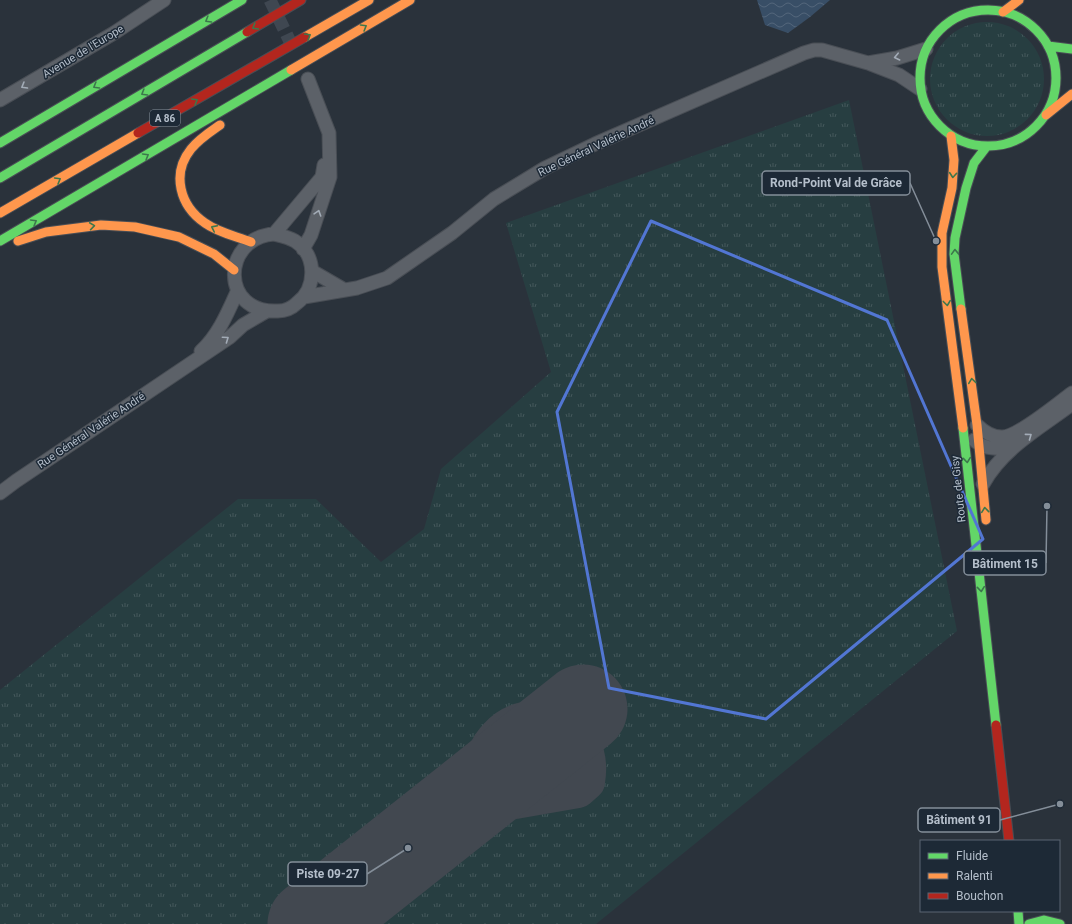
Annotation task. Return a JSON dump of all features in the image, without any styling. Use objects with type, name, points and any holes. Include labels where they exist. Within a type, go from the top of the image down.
[{"type":"main road","points":[[0,143],[242,0]]},
{"type":"main road","points":[[0,178],[301,0]]},
{"type":"main road","name":"A 86","points":[[0,213],[369,0]]},
{"type":"main road","points":[[0,241],[410,0]]},
{"type":"main road","points":[[1003,12],[1020,0]]},
{"type":"main road","points":[[1044,116],[1052,99],[1056,81],[1054,63],[1048,46],[1029,24],[1003,12],[987,10],[971,13],[955,18],[934,37],[926,49],[920,76],[920,89],[924,103],[931,116],[940,127],[951,136],[969,144],[988,146],[999,145],[1016,140],[1032,130],[1044,116],[1072,94]]},
{"type":"main road","points":[[1048,46],[1072,49]]},
{"type":"main road","points":[[249,105],[331,47]]},
{"type":"main road","points":[[225,122],[191,149],[180,173],[179,185],[181,194],[190,210],[205,223],[250,242]]},
{"type":"main road","name":"Route de Gisy","points":[[951,136],[954,160],[952,188],[942,233],[942,267],[963,428],[1009,840]]},
{"type":"main road","points":[[987,527],[978,444],[978,425],[954,254],[958,222],[966,188],[974,163],[988,146]]},
{"type":"main road","points":[[0,246],[46,232],[101,225],[135,227],[179,237],[214,254],[234,270]]},
{"type":"main road","points":[[1018,912],[1019,924]]},
{"type":"main road","points":[[1037,912],[1041,920]]},
{"type":"main road","points":[[1029,924],[1041,920],[1047,920],[1060,924]]},
{"type":"street","name":"Avenue de l'Europe","points":[[0,100],[114,33],[164,0]]},
{"type":"street","name":"Rue Général Valérie André","points":[[868,63],[897,58],[926,49]]},
{"type":"street","name":"Rue Général Valérie André","points":[[304,297],[326,294],[343,289],[357,288],[387,278],[452,233],[494,199],[545,168],[595,144],[804,53],[814,50],[822,50],[868,63],[899,75],[920,89]]},
{"type":"street","points":[[303,248],[311,235],[330,177],[329,134],[308,78]]},
{"type":"street","points":[[274,234],[322,177],[329,134]]},
{"type":"street","points":[[274,234],[285,236],[295,241],[303,248],[308,256],[312,271],[310,288],[304,297],[292,307],[280,312],[258,310],[248,304],[237,292],[234,270],[239,254],[250,242],[266,235],[274,234]]},
{"type":"street","points":[[312,271],[343,289]]},
{"type":"street","name":"Rue Général Valérie André","points":[[182,369],[204,348],[217,331],[237,292]]},
{"type":"street","name":"Rue Général Valérie André","points":[[0,493],[230,337],[243,325],[267,311]]},
{"type":"street","points":[[978,425],[984,433],[995,436],[1003,437],[1016,433],[1072,392]]},
{"type":"street","points":[[983,484],[995,466],[1011,449],[1072,404]]},
{"type":"street","points":[[963,428],[978,444],[986,448],[1011,449]]},
{"type":"highlighted area","points":[[651,221],[887,320],[983,539],[766,719],[609,688],[557,412]]},
{"type":"green space","points":[[987,22],[998,23],[1009,27],[1019,32],[1027,39],[1034,47],[1039,57],[1043,68],[1043,90],[1039,101],[1034,111],[1027,119],[1019,126],[1009,131],[998,135],[987,136],[976,135],[965,131],[955,126],[947,119],[940,111],[935,101],[931,90],[930,79],[931,68],[935,57],[940,47],[947,39],[955,32],[965,27],[976,23]]},
{"type":"green space","points":[[849,100],[957,631],[596,924],[0,924],[0,690],[238,499],[316,499],[381,562],[424,529],[441,469],[551,372],[506,223]]},
{"type":"water","points":[[757,0],[830,0],[788,33],[765,25]]},
{"type":"taxiway","points":[[453,812],[578,790],[587,782],[588,764],[585,750],[576,736],[555,722],[543,719],[519,721],[498,735],[488,748],[484,770],[485,787]]},
{"type":"runway","points":[[312,924],[583,709]]},
{"type":"tunnel","points":[[270,0],[294,50]]},
{"type":"traffic: fast","points":[[0,143],[242,0]]},
{"type":"traffic: fast","points":[[988,10],[1008,13],[1020,18],[1036,30],[1048,46],[1053,58],[1056,78],[1053,98],[1048,110],[1036,126],[1020,138],[1008,143],[988,146],[968,143],[956,138],[940,126],[928,110],[923,98],[920,78],[923,58],[928,46],[940,30],[956,18],[968,13],[988,10]]},
{"type":"traffic: fast","points":[[0,178],[247,32]]},
{"type":"traffic: fast","points":[[1048,46],[1072,49]]},
{"type":"traffic: fast","points":[[0,241],[291,70]]},
{"type":"traffic: fast","points":[[961,309],[954,254],[955,238],[966,188],[974,163],[987,146]]},
{"type":"traffic: fast","points":[[963,428],[996,725]]},
{"type":"traffic: fast","points":[[1018,912],[1019,924]]},
{"type":"traffic: fast","points":[[1029,924],[1044,920],[1060,924]]},
{"type":"traffic: slow","points":[[305,37],[369,0]]},
{"type":"traffic: slow","points":[[291,70],[410,0]]},
{"type":"traffic: slow","points":[[1003,12],[1019,0]]},
{"type":"traffic: slow","points":[[1046,115],[1072,94]]},
{"type":"traffic: slow","points":[[220,125],[191,149],[181,169],[181,189],[189,208],[205,223],[222,232],[251,242]]},
{"type":"traffic: slow","points":[[0,213],[138,133]]},
{"type":"traffic: slow","points":[[951,136],[954,160],[952,188],[942,233],[942,267],[963,428]]},
{"type":"traffic: slow","points":[[18,241],[46,232],[101,225],[135,227],[179,237],[214,254],[234,270]]},
{"type":"traffic: slow","points":[[961,309],[977,425],[986,520]]},
{"type":"traffic: jam","points":[[247,32],[301,0]]},
{"type":"traffic: jam","points":[[138,133],[305,37]]},
{"type":"traffic: jam","points":[[996,725],[1009,840]]},
{"type":"place","name":"Rond-Point Val de Grâce","points":[[936,241]]},
{"type":"place","name":"Bâtiment 15","points":[[1047,506]]},
{"type":"place","name":"Bâtiment 91","points":[[1060,804]]},
{"type":"place","name":"Piste 09-27","points":[[408,848]]}]
